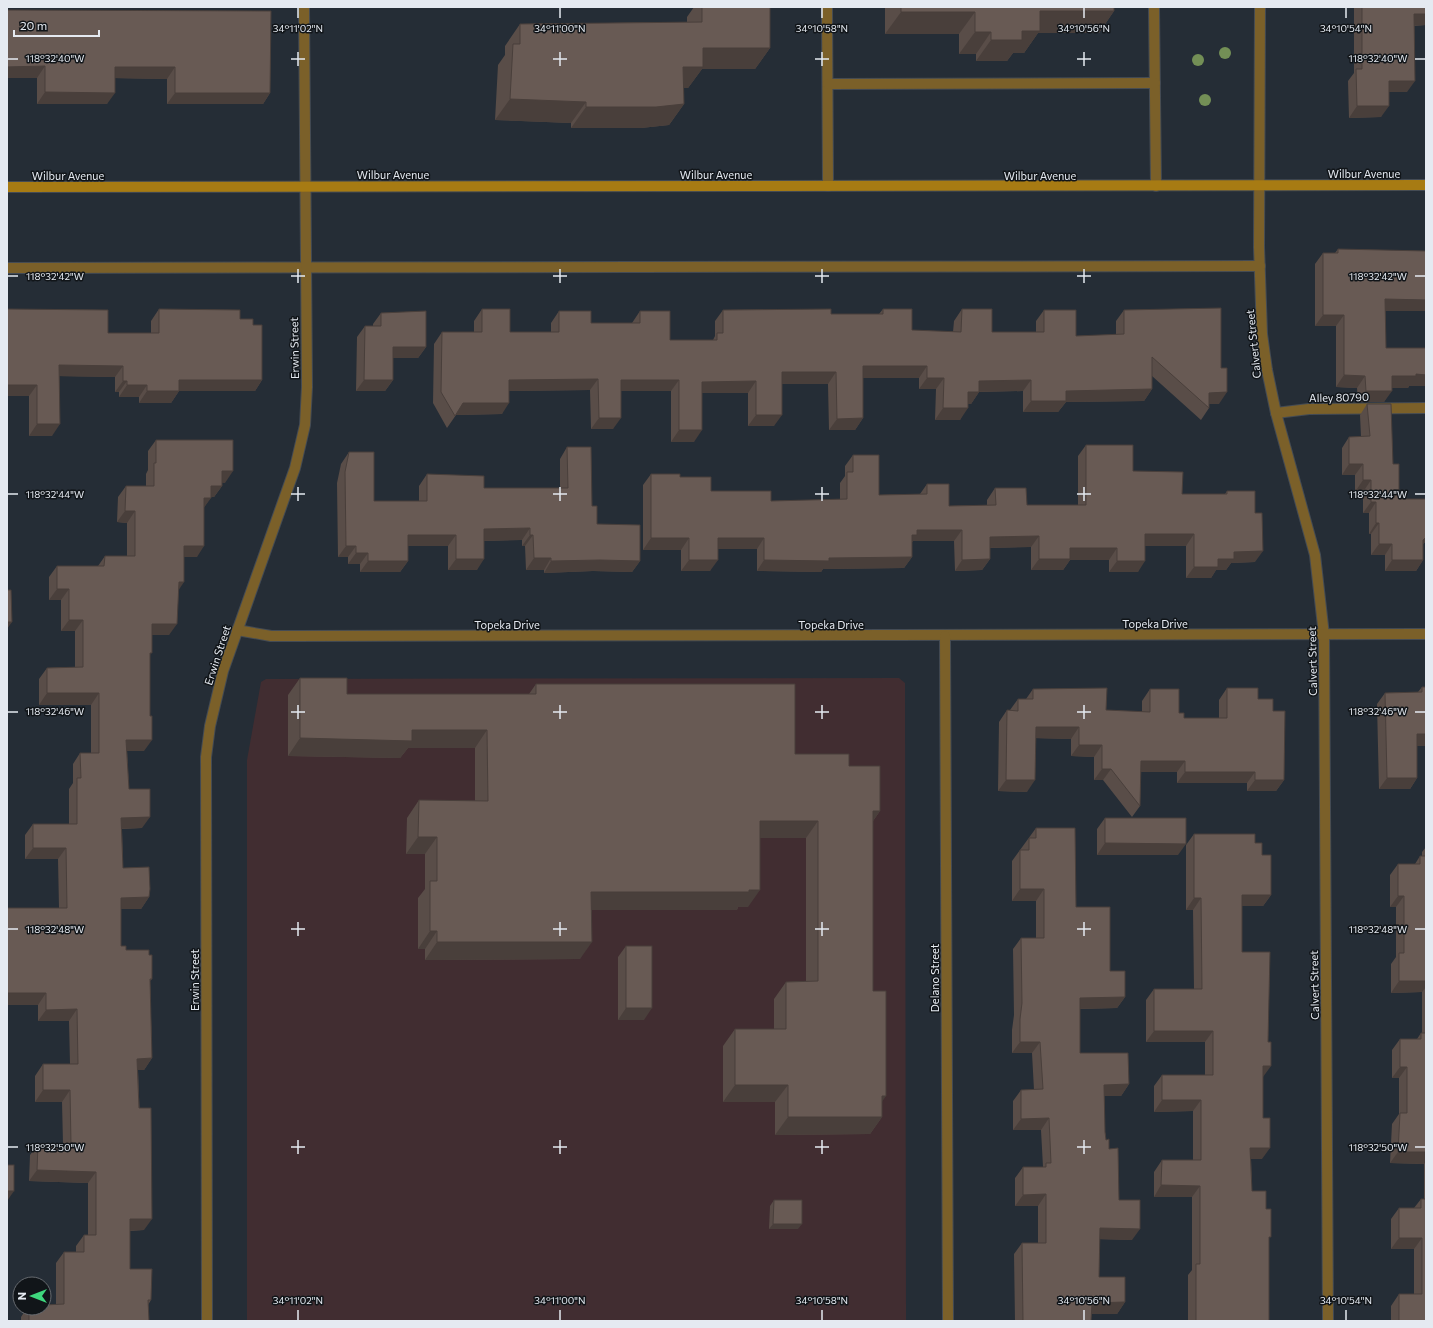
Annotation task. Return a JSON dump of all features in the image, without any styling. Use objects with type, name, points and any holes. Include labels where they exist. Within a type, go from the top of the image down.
[{"type":"main road","name":"Wilbur Avenue","points":[[7,187],[1426,185]]},
{"type":"street","name":"Erwin Street","points":[[207,1321],[206,757],[219,686],[237,630],[252,592],[295,468],[305,425],[307,386],[304,7]]},
{"type":"street","points":[[827,7],[828,186]]},
{"type":"street","points":[[1154,7],[1156,186]]},
{"type":"street","name":"Calvert Street","points":[[1260,7],[1260,266],[1263,341],[1267,370],[1276,413],[1315,555],[1324,635],[1328,1321]]},
{"type":"street","points":[[828,84],[1155,83]]},
{"type":"street","points":[[7,268],[1260,266]]},
{"type":"street","name":"Alley 80790","points":[[1276,413],[1309,409],[1426,408]]},
{"type":"street","name":"Topeka Drive","points":[[237,630],[271,636],[1426,634]]},
{"type":"street","name":"Delano Street","points":[[945,636],[948,1321]]},
{"type":"shaded area","points":[[899,678],[905,683],[906,1321],[247,1321],[247,760],[261,682],[266,679]]},
{"type":"building","points":[[702,7],[770,7],[770,48],[703,48],[703,67],[683,67],[684,104],[656,107],[586,107],[586,102],[510,99],[513,44],[520,44],[520,24],[702,22]]},
{"type":"building","points":[[901,7],[1114,7],[1114,11],[1040,11],[1040,31],[1022,31],[1022,40],[991,40],[991,32],[975,32],[975,12],[901,12]]},
{"type":"building","points":[[1362,7],[1426,7],[1426,14],[1414,14],[1415,81],[1389,81],[1389,106],[1357,106],[1356,69],[1362,69]]},
{"type":"building","points":[[7,10],[271,11],[270,93],[175,93],[175,67],[115,67],[115,93],[45,92],[45,66],[7,67]]},
{"type":"building","points":[[1338,249],[1426,251],[1426,300],[1385,299],[1386,348],[1426,348],[1426,375],[1416,374],[1416,376],[1392,376],[1392,391],[1366,391],[1365,376],[1344,375],[1344,315],[1323,315],[1323,253],[1338,253]]},
{"type":"building","points":[[1221,308],[1221,368],[1227,368],[1227,392],[1209,393],[1209,408],[1152,357],[1152,389],[1066,391],[1066,401],[1031,401],[1031,380],[979,381],[979,392],[968,392],[968,408],[943,408],[944,378],[927,378],[927,366],[863,366],[863,418],[837,419],[836,372],[782,372],[782,415],[756,415],[756,381],[702,382],[702,430],[679,430],[679,380],[621,380],[621,418],[599,418],[598,379],[509,380],[509,403],[463,403],[455,416],[441,392],[442,332],[482,332],[482,309],[510,309],[510,332],[559,332],[559,311],[591,311],[591,323],[640,323],[640,311],[670,311],[670,340],[717,340],[717,333],[723,333],[723,310],[831,309],[831,314],[883,314],[883,309],[912,309],[912,330],[961,332],[962,309],[992,309],[992,332],[1044,332],[1044,310],[1076,310],[1076,336],[1124,334],[1124,310]]},
{"type":"building","points":[[7,309],[108,310],[108,333],[159,333],[159,309],[240,310],[240,319],[253,319],[253,325],[262,325],[262,380],[179,380],[179,391],[147,391],[147,385],[127,385],[127,381],[123,381],[123,366],[59,365],[60,424],[37,424],[37,385],[7,385]]},
{"type":"building","points":[[426,311],[426,347],[393,347],[393,380],[364,380],[365,326],[381,326],[381,313]]},
{"type":"building","points":[[1367,404],[1391,404],[1393,464],[1399,464],[1399,499],[1426,499],[1426,537],[1423,540],[1423,560],[1392,560],[1392,544],[1379,544],[1379,523],[1376,523],[1376,502],[1371,502],[1371,480],[1363,480],[1363,464],[1349,464],[1349,437],[1370,436]]},
{"type":"building","points":[[156,440],[233,440],[233,471],[222,471],[222,486],[211,486],[211,498],[204,498],[204,546],[184,546],[184,582],[179,582],[177,624],[152,624],[152,653],[150,653],[150,716],[152,716],[152,740],[126,740],[129,789],[150,789],[150,817],[121,818],[123,868],[149,867],[149,897],[121,898],[121,946],[126,946],[126,950],[149,950],[149,955],[152,955],[152,979],[150,979],[152,1058],[137,1059],[139,1108],[151,1108],[152,1219],[130,1219],[130,1269],[152,1269],[151,1300],[148,1300],[149,1321],[29,1321],[29,1316],[52,1316],[52,1305],[64,1304],[64,1252],[84,1252],[84,1235],[96,1235],[96,1172],[37,1170],[38,1144],[71,1144],[70,1090],[43,1090],[43,1064],[78,1064],[77,1009],[46,1010],[46,993],[7,993],[7,908],[67,908],[66,848],[33,848],[33,824],[77,824],[77,778],[81,778],[80,753],[99,753],[99,693],[47,693],[47,668],[83,667],[83,620],[69,620],[69,589],[57,589],[57,566],[104,566],[105,556],[135,556],[135,511],[125,511],[126,486],[154,486],[154,463],[156,463]]},
{"type":"building","points":[[1086,445],[1133,445],[1133,471],[1183,472],[1182,494],[1227,494],[1227,491],[1255,491],[1255,513],[1262,513],[1263,551],[1234,552],[1234,559],[1218,559],[1218,567],[1194,567],[1194,534],[1145,534],[1145,561],[1117,561],[1117,548],[1070,548],[1070,559],[1039,559],[1039,536],[990,537],[990,559],[962,560],[962,530],[917,530],[917,535],[912,535],[912,557],[829,558],[829,561],[764,560],[764,538],[718,538],[718,560],[689,560],[689,538],[651,538],[651,474],[680,474],[680,477],[711,477],[711,491],[771,491],[771,501],[847,499],[847,472],[853,472],[853,455],[879,455],[879,495],[927,494],[927,484],[949,484],[949,506],[996,505],[995,488],[1026,488],[1027,505],[1086,505]]},
{"type":"building","points":[[567,447],[591,447],[592,506],[597,506],[597,524],[640,525],[640,561],[551,561],[551,558],[534,558],[533,535],[530,535],[530,528],[484,529],[484,559],[456,559],[456,535],[408,535],[408,561],[368,561],[368,553],[356,553],[356,546],[346,546],[345,472],[349,452],[374,452],[374,501],[427,501],[427,474],[484,476],[484,488],[568,488]]},
{"type":"building","points":[[7,590],[11,590],[12,622],[7,622]]},
{"type":"building","points":[[300,678],[347,678],[347,694],[536,694],[536,684],[795,684],[795,754],[849,754],[849,766],[880,766],[880,811],[873,811],[873,991],[886,991],[886,1096],[882,1096],[882,1117],[788,1117],[788,1085],[735,1085],[735,1029],[786,1029],[786,982],[818,981],[818,821],[760,821],[760,890],[749,890],[749,892],[591,892],[592,942],[437,942],[437,931],[430,931],[430,881],[437,881],[437,837],[418,837],[419,800],[488,801],[487,730],[412,730],[412,741],[300,738]]},
{"type":"building","points":[[1422,687],[1426,687],[1426,734],[1417,734],[1417,778],[1387,778],[1385,693],[1422,692]]},
{"type":"building","points":[[1107,688],[1106,710],[1150,712],[1150,689],[1179,689],[1179,713],[1184,713],[1184,718],[1227,718],[1227,688],[1258,688],[1258,699],[1273,699],[1273,711],[1285,711],[1284,780],[1255,780],[1255,772],[1185,772],[1185,761],[1141,761],[1140,806],[1111,769],[1102,769],[1102,745],[1079,745],[1079,727],[1036,727],[1035,780],[1006,780],[1007,710],[1018,711],[1018,699],[1033,699],[1033,689]]},
{"type":"building","points":[[1105,818],[1186,818],[1186,844],[1105,843]]},
{"type":"building","points":[[1036,828],[1075,828],[1076,907],[1110,907],[1110,971],[1125,971],[1125,997],[1080,998],[1080,1053],[1128,1053],[1129,1084],[1104,1085],[1105,1132],[1106,1140],[1109,1139],[1109,1149],[1118,1148],[1119,1200],[1140,1200],[1140,1229],[1100,1228],[1099,1277],[1125,1277],[1125,1302],[1092,1303],[1091,1321],[1023,1321],[1022,1243],[1046,1243],[1046,1194],[1023,1195],[1023,1167],[1046,1167],[1046,1163],[1051,1163],[1049,1118],[1021,1119],[1021,1090],[1043,1089],[1040,1042],[1020,1042],[1022,1003],[1021,938],[1044,938],[1044,889],[1020,889],[1020,850],[1029,850],[1029,838],[1036,838]]},
{"type":"building","points":[[1194,834],[1255,834],[1255,843],[1262,843],[1262,855],[1271,855],[1271,895],[1242,895],[1242,952],[1270,952],[1268,1042],[1271,1042],[1271,1066],[1263,1066],[1263,1118],[1270,1118],[1270,1148],[1250,1148],[1252,1191],[1266,1191],[1266,1209],[1271,1209],[1271,1237],[1269,1237],[1269,1321],[1196,1321],[1196,1264],[1200,1264],[1200,1186],[1161,1185],[1162,1160],[1201,1160],[1201,1100],[1162,1100],[1162,1075],[1213,1075],[1213,1031],[1154,1031],[1154,989],[1202,989],[1201,898],[1194,898]]},
{"type":"building","points":[[1420,856],[1426,856],[1426,981],[1399,981],[1399,953],[1404,953],[1404,896],[1398,896],[1398,864],[1420,864]]},
{"type":"building","points":[[626,946],[652,946],[652,1008],[626,1008]]},
{"type":"building","points":[[1421,1033],[1426,1033],[1426,1152],[1398,1152],[1400,1113],[1407,1113],[1407,1067],[1400,1067],[1400,1039],[1421,1039]]},
{"type":"building","points":[[7,1165],[14,1165],[14,1191],[7,1191]]},
{"type":"building","points":[[1421,1199],[1426,1199],[1426,1321],[1399,1321],[1399,1294],[1422,1294],[1422,1238],[1399,1238],[1399,1208],[1421,1208]]},
{"type":"building","points":[[774,1200],[802,1200],[802,1224],[773,1224]]}]
